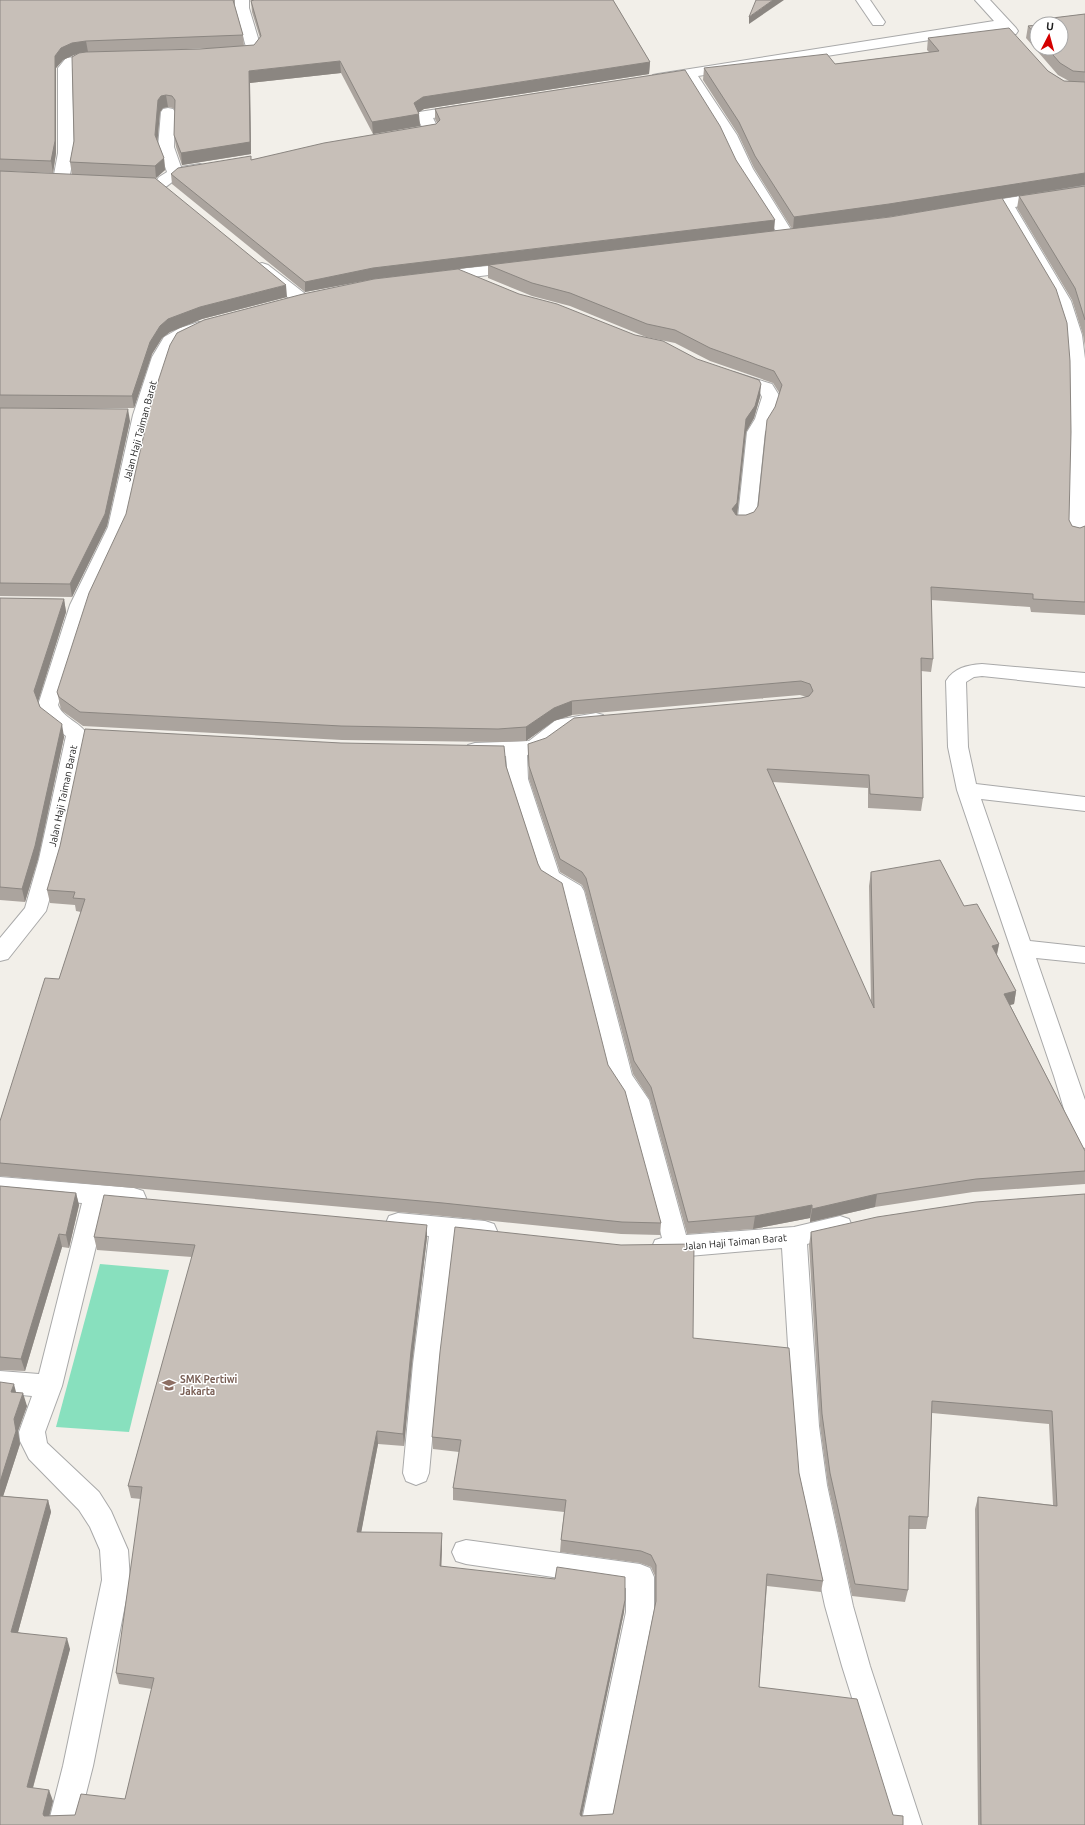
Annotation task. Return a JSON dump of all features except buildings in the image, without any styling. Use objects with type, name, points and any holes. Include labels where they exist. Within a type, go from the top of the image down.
[{"type":"street","points":[[863,0],[878,22]]},
{"type":"street","points":[[982,0],[1019,40]]},
{"type":"street","points":[[215,54],[244,53],[250,52],[254,48],[242,4],[256,6]]},
{"type":"street","points":[[642,80],[1005,24]]},
{"type":"street","points":[[61,180],[66,153],[65,68],[71,61],[88,58],[111,58]]},
{"type":"street","points":[[689,73],[729,135],[746,169],[787,236]]},
{"type":"street","points":[[392,137],[432,130],[424,115],[479,106]]},
{"type":"street","points":[[168,112],[166,148],[174,173]]},
{"type":"street","points":[[160,188],[166,178],[174,173],[214,166]]},
{"type":"street","points":[[958,211],[1085,191]]},
{"type":"street","points":[[1005,204],[1063,301],[1074,335],[1081,374],[1077,533]]},
{"type":"street","points":[[253,260],[309,298],[280,306]]},
{"type":"street","points":[[422,278],[533,266]]},
{"type":"street","points":[[459,274],[493,288]]},
{"type":"street","name":"Jalan Haji Taiman Barat","points":[[0,953],[35,911],[84,734],[51,714],[48,705],[72,604],[117,527],[134,415],[170,341],[186,332],[214,323]]},
{"type":"street","points":[[717,371],[766,388],[771,397],[764,419],[756,432],[752,460],[748,519],[742,522]]},
{"type":"street","points":[[1085,680],[982,670],[971,671],[960,676],[956,681],[958,747],[967,790],[1066,1076],[1085,1139]]},
{"type":"street","points":[[458,750],[516,750],[537,746],[563,724],[613,718]]},
{"type":"street","points":[[516,750],[518,779],[550,877],[573,891],[620,1078],[637,1100],[676,1247]]},
{"type":"street","points":[[967,790],[1085,804]]},
{"type":"street","points":[[1021,948],[1085,955]]},
{"type":"street","points":[[0,1187],[159,1201]]},
{"type":"street","points":[[63,1825],[78,1766],[116,1580],[114,1550],[101,1520],[89,1501],[38,1451],[33,1441],[32,1432],[49,1386],[96,1195]]},
{"type":"street","points":[[380,1221],[508,1233]]},
{"type":"street","name":"Jalan Haji Taiman Barat","points":[[643,1246],[676,1247],[794,1237],[861,1222]]},
{"type":"street","points":[[416,1473],[426,1364],[443,1227]]},
{"type":"street","points":[[794,1237],[806,1426],[813,1485],[839,1606],[856,1666],[907,1825]]},
{"type":"street","points":[[0,1382],[49,1386]]},
{"type":"street","points":[[466,1552],[640,1577],[640,1612],[596,1825]]},
{"type":"green space","points":[[100,1264],[169,1270],[129,1432],[56,1427]]},
{"type":"place","name":"SMK Pertiwi Jakarta","points":[[169,1385]]}]
